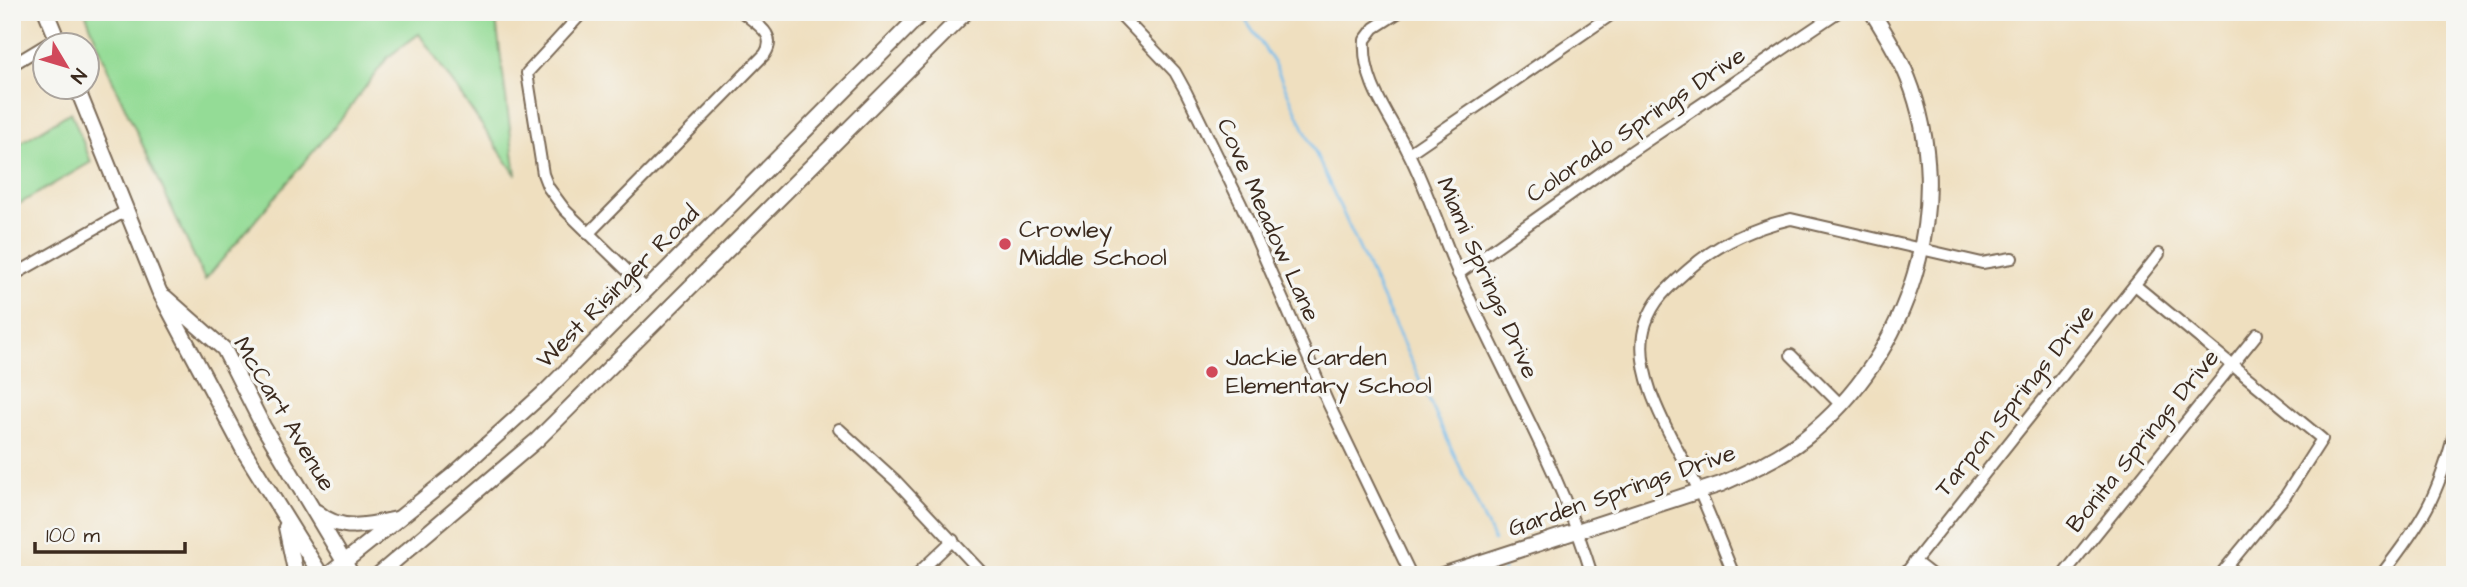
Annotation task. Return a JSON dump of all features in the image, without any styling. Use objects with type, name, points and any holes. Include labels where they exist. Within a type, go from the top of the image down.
[{"type":"main road","points":[[46,12],[54,32]]},
{"type":"main road","name":"West Risinger Road","points":[[328,575],[348,569],[398,519],[546,391],[923,12]]},
{"type":"main road","name":"West Risinger Road","points":[[378,575],[537,440],[966,12]]},
{"type":"main road","name":"Garden Springs Drive","points":[[1442,575],[1699,491],[1763,465],[1805,438],[1841,405],[1871,369],[1896,326],[1923,247],[1929,179],[1909,79],[1872,12]]},
{"type":"main road","name":"McCart Avenue","points":[[83,102],[159,291],[244,451],[321,575]]},
{"type":"main road","points":[[647,290],[666,310]]},
{"type":"main road","name":"McCart Avenue","points":[[159,291],[224,349],[263,426],[348,569]]},
{"type":"main road","points":[[315,510],[325,519],[345,525],[365,526],[398,519]]},
{"type":"main road","points":[[283,512],[296,575]]},
{"type":"main road","points":[[393,575],[398,560]]},
{"type":"street","points":[[583,12],[532,64],[526,77],[545,181],[565,210],[647,290]]},
{"type":"street","points":[[588,234],[765,54],[770,43],[769,36],[742,12]]},
{"type":"street","name":"Cove Meadow Lane","points":[[1118,12],[1175,72],[1186,92],[1241,204],[1328,403],[1411,575]]},
{"type":"street","name":"Miami Springs Drive","points":[[1399,12],[1374,28],[1365,40],[1364,54],[1378,100],[1409,153],[1458,274],[1579,531],[1592,575]]},
{"type":"street","points":[[1409,153],[1615,12]]},
{"type":"street","name":"Colorado Springs Drive","points":[[1458,274],[1626,155],[1838,12]]},
{"type":"street","points":[[12,65],[32,55]]},
{"type":"street","points":[[12,276],[126,211]]},
{"type":"street","points":[[1734,575],[1699,491],[1650,389],[1643,356],[1645,325],[1661,294],[1696,263],[1731,240],[1761,226],[1791,219],[1923,247],[1982,263],[2012,258]]},
{"type":"street","name":"Tarpon Springs Drive","points":[[1904,575],[2159,254]]},
{"type":"street","points":[[2135,285],[2322,439],[2286,495],[2220,575]]},
{"type":"street","name":"Bonita Springs Drive","points":[[2063,575],[2256,334]]},
{"type":"street","points":[[1791,355],[1841,405]]},
{"type":"street","points":[[839,429],[953,540],[984,575]]},
{"type":"street","points":[[2381,575],[2420,526],[2452,449],[2455,430]]},
{"type":"street","points":[[916,575],[953,540]]},
{"type":"street","points":[[1914,561],[1932,575]]},
{"type":"green space","points":[[85,12],[495,12],[516,175],[419,34],[388,57],[346,113],[205,280],[112,79],[102,54],[102,32],[93,32]]},
{"type":"green space","points":[[71,112],[91,162],[12,208],[12,148]]},
{"type":"waterway","points":[[1240,12],[1273,61],[1494,541]]},
{"type":"waterway","points":[[1503,568],[1505,575]]},
{"type":"place","name":"Crowley Middle School","points":[[1005,244]]},
{"type":"place","name":"Jackie Carden Elementary School","points":[[1212,372]]}]
